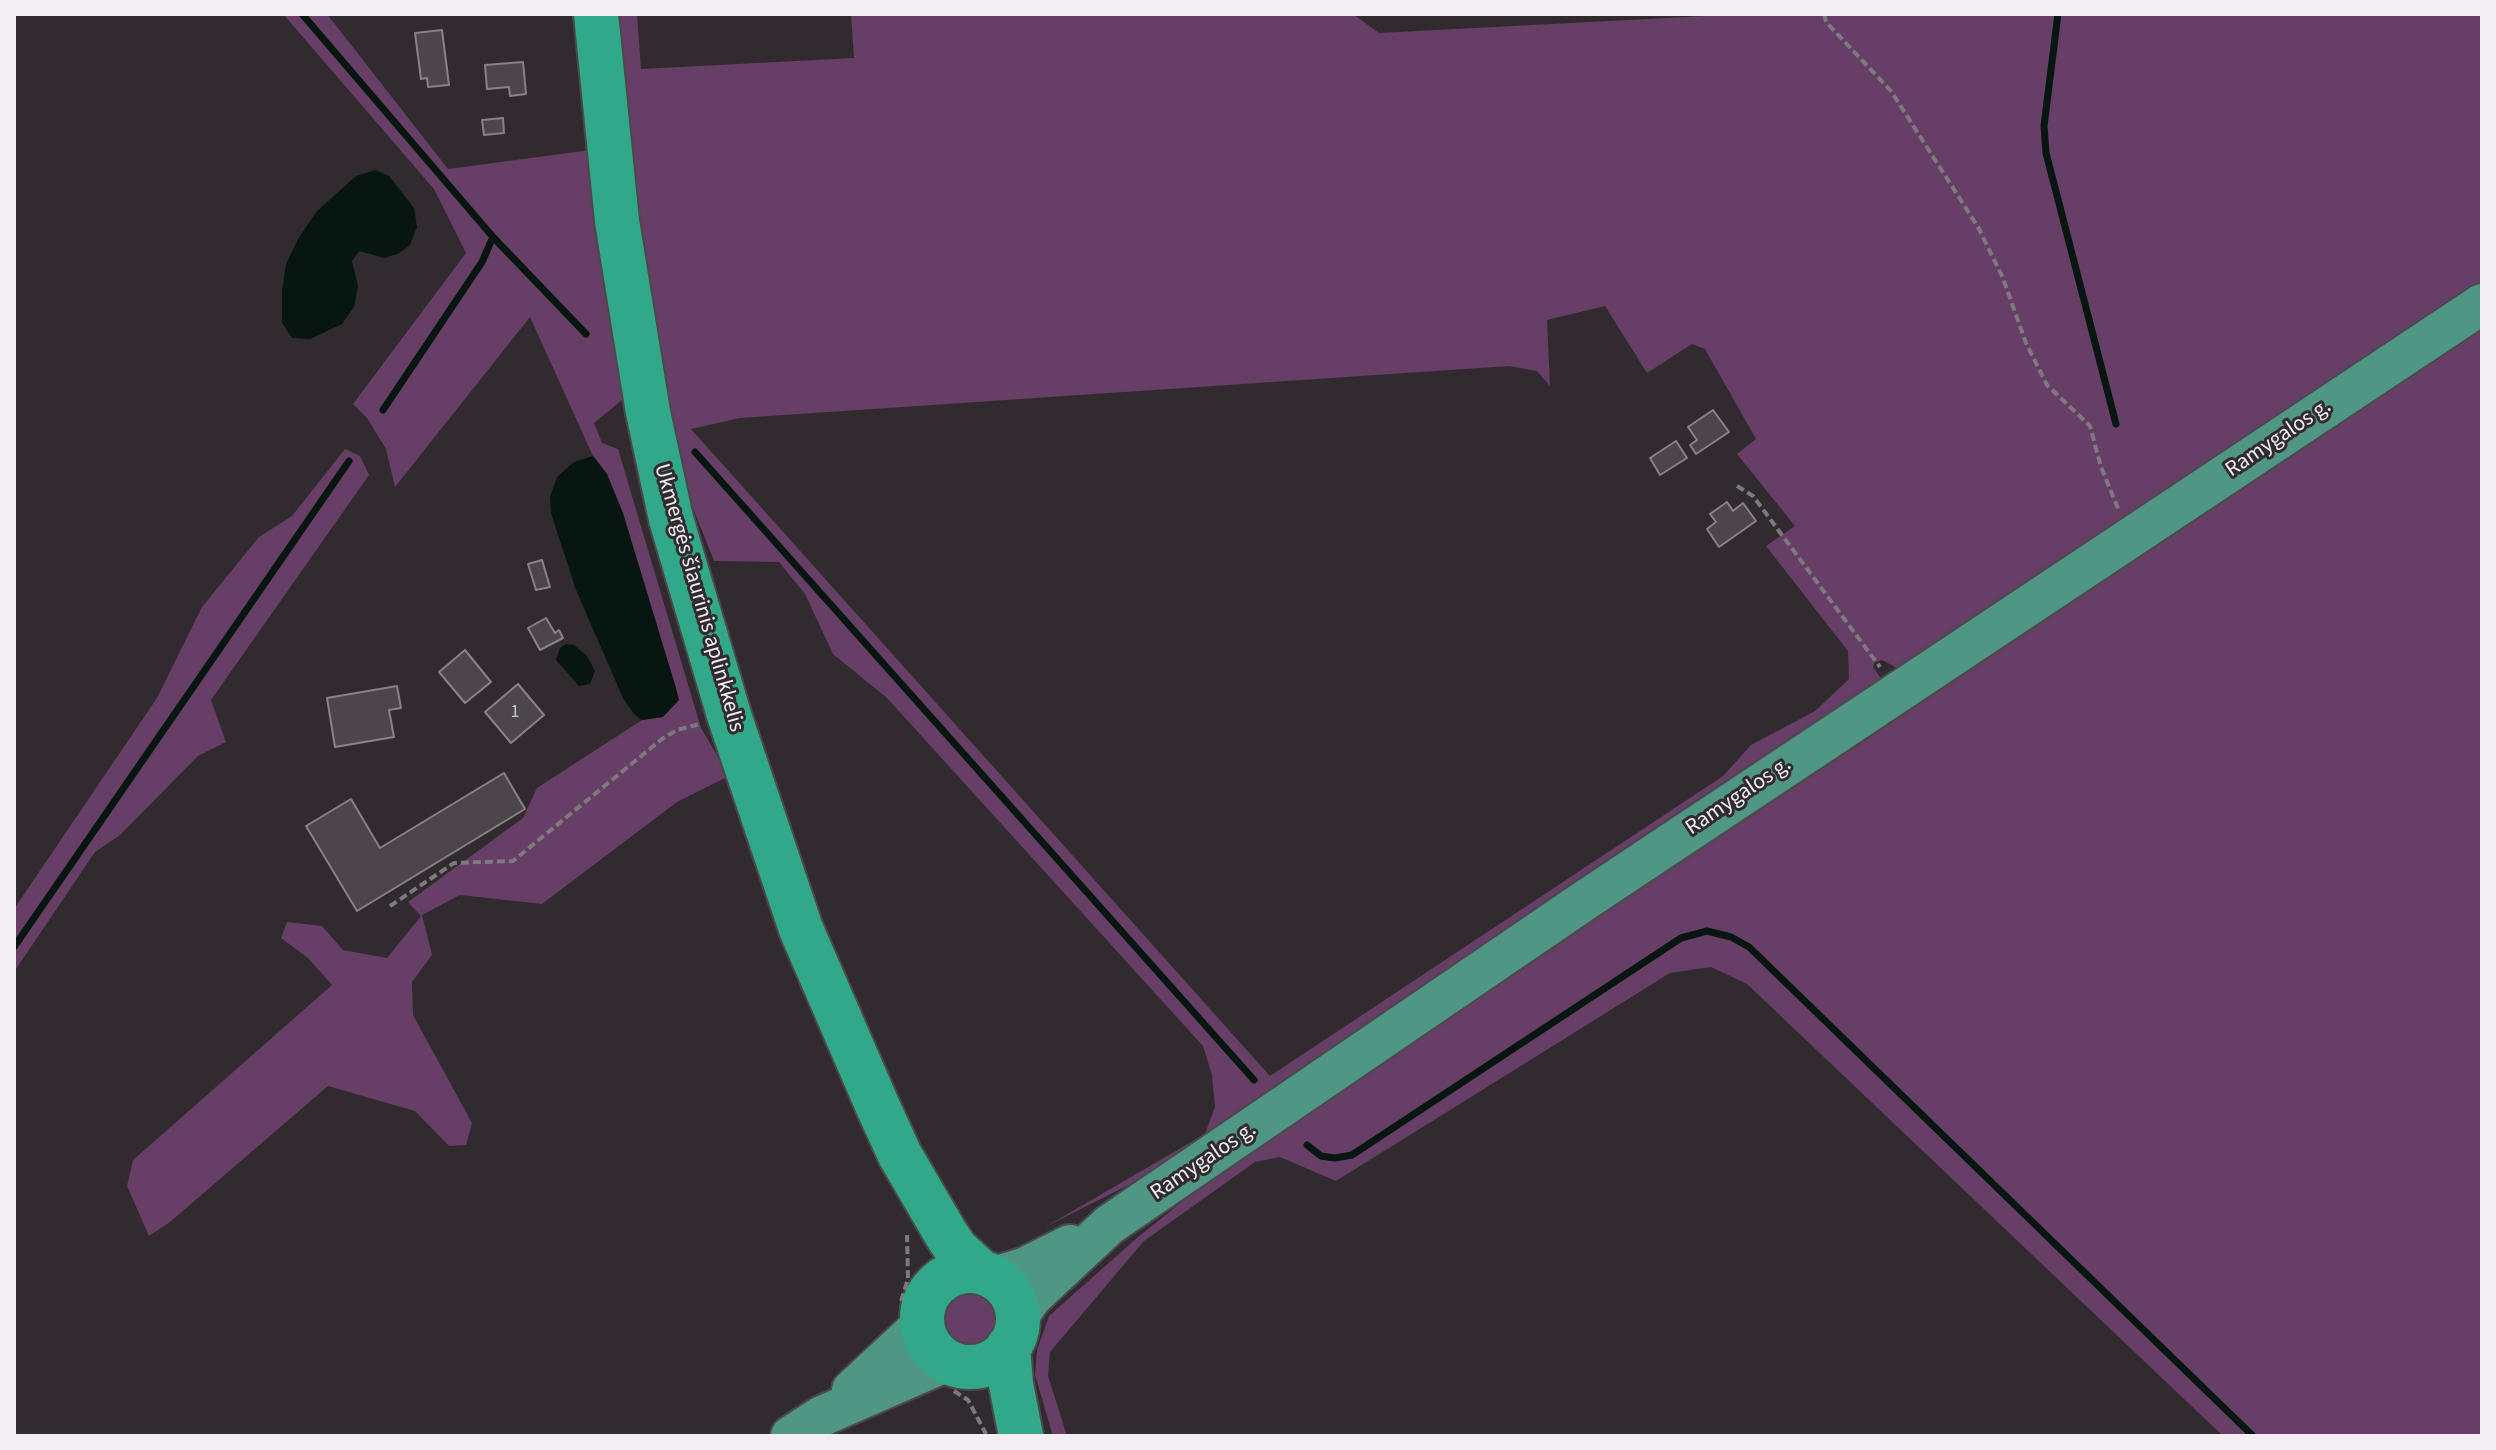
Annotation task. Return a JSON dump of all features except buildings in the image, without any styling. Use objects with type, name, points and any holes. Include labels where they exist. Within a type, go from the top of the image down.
[{"type":"highway","name":"Ukmergės šiaurinis aplinkkelis","points":[[596,14],[615,206],[648,412],[671,519],[729,715],[801,929],[900,1155],[956,1249],[988,1274]]},
{"type":"highway","name":"Ukmergės šiaurinis aplinkkelis","points":[[900,1155],[919,1306]]},
{"type":"highway","points":[[1013,1436],[993,1402],[953,1371],[931,1345],[919,1306],[947,1277],[963,1271],[988,1274],[1011,1294],[1011,1384],[1021,1436]]},
{"type":"highway","points":[[953,1371],[988,1363],[1013,1332]]},
{"type":"main road","name":"Ramygalos g.","points":[[1013,1332],[1031,1298],[1109,1225],[1581,903],[2482,304]]},
{"type":"main road","points":[[988,1274],[1026,1267],[1109,1225]]},
{"type":"main road","points":[[807,1426],[919,1306]]},
{"type":"main road","points":[[807,1426],[953,1371]]},
{"type":"path","points":[[1824,14],[1826,22],[1891,91],[1978,227],[2003,278],[2026,343],[2047,385],[2090,426],[2101,467],[2130,539]]},
{"type":"path","points":[[1737,486],[1753,496],[1864,649],[1900,690]]},
{"type":"path","points":[[390,906],[454,863],[513,861],[662,739],[677,730],[729,715]]},
{"type":"path","points":[[902,1222],[907,1236],[908,1279],[919,1306]]},
{"type":"path","points":[[953,1371],[988,1436]]},
{"type":"shaded area","points":[[283,14],[327,14],[448,169],[591,150],[627,396],[594,423],[602,443],[618,449],[701,728],[729,776],[677,802],[542,904],[460,895],[422,915],[432,955],[412,982],[413,1015],[472,1123],[466,1145],[449,1146],[415,1111],[328,1086],[170,1222],[149,1236],[127,1186],[133,1160],[332,985],[308,958],[281,938],[287,922],[322,926],[343,950],[387,958],[421,916],[408,902],[523,818],[537,788],[642,720],[663,717],[607,474],[593,456],[530,317],[395,487],[386,449],[367,418],[353,404],[466,253],[434,189]]},
{"type":"shaded area","points":[[615,14],[637,14],[641,69],[854,58],[851,14],[1353,14],[1379,33],[1743,14],[2482,14],[2482,287],[1899,669],[1882,660],[1875,662],[1873,667],[1882,680],[1194,1152],[1045,1227],[1205,1134],[1215,1107],[1212,1075],[1203,1046],[887,698],[833,654],[805,594],[779,562],[714,561],[683,483],[675,446],[629,164]],"holes":[[[1605,306],[1647,373],[1692,344],[1705,349],[1756,439],[1737,454],[1795,526],[1766,546],[1848,651],[1849,679],[1815,711],[1751,745],[1723,776],[1270,1076],[691,429],[740,418],[1509,366],[1537,371],[1550,386],[1547,320]]]},
{"type":"shaded area","points":[[375,170],[389,176],[414,208],[417,227],[410,245],[398,254],[384,258],[359,251],[352,261],[358,286],[354,307],[342,324],[310,339],[292,338],[282,323],[282,291],[286,264],[298,239],[317,211],[356,176]]},
{"type":"shaded area","points":[[2482,322],[2482,1436],[2223,1436],[1747,984],[1711,967],[1670,973],[1336,1181],[1280,1157],[1255,1162],[1144,1241],[1050,1352],[1048,1376],[1067,1436],[1053,1436],[1035,1375],[1037,1350],[1049,1316],[1138,1237],[1229,1164]]},
{"type":"shaded area","points":[[345,449],[360,456],[369,475],[211,700],[226,742],[198,756],[119,836],[95,852],[14,972],[14,909],[157,698],[202,607],[259,537],[292,516]]},
{"type":"shaded area","points":[[593,456],[607,474],[623,513],[676,688],[679,700],[663,717],[642,720],[623,698],[576,590],[551,513],[550,497],[557,477],[574,462]]},
{"type":"shaded area","points":[[566,644],[574,645],[587,656],[595,671],[590,684],[579,686],[556,660],[560,648]]},
{"type":"shaded area","points":[[964,1287],[976,1287],[993,1296],[1000,1307],[1000,1331],[993,1342],[976,1351],[964,1351],[952,1346],[943,1337],[938,1325],[938,1313],[943,1301],[952,1292]]},
{"type":"waterway","points":[[302,14],[493,237],[586,334]]},
{"type":"waterway","points":[[2058,14],[2044,126],[2046,153],[2116,424]]},
{"type":"waterway","points":[[383,410],[482,262],[493,237]]},
{"type":"waterway","points":[[695,452],[1254,1080]]},
{"type":"waterway","points":[[14,947],[349,461]]},
{"type":"waterway","points":[[1307,1145],[1321,1156],[1335,1158],[1352,1155],[1681,938],[1707,931],[1731,937],[1749,947],[2253,1436]]}]
